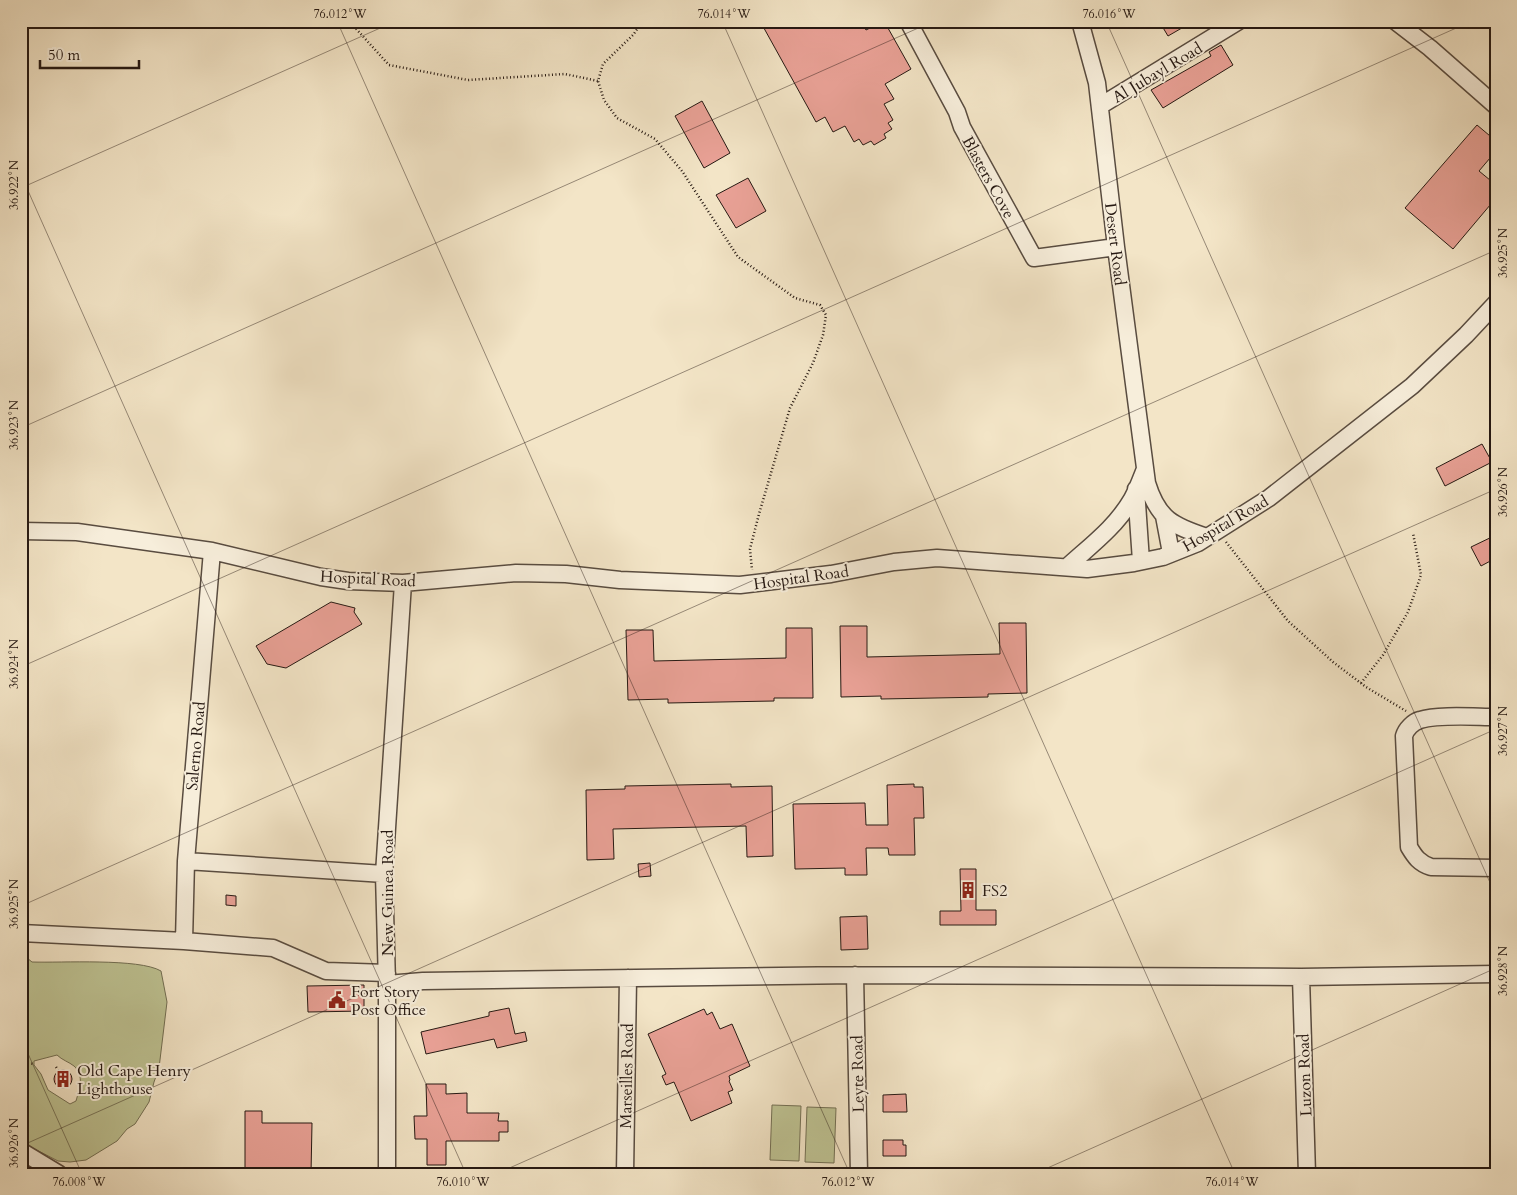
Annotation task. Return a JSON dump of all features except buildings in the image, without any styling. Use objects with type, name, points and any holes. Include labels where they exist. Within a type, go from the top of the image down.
[{"type":"street","name":"Blasters Cove","points":[[908,21],[957,112],[962,127],[1034,258],[1116,247]]},
{"type":"street","name":"Desert Road","points":[[1080,21],[1098,84],[1116,247],[1145,470],[1152,500],[1164,516],[1181,528],[1212,534]]},
{"type":"street","name":"Al Jubayl Road","points":[[1100,106],[1239,21]]},
{"type":"street","points":[[1395,21],[1430,48],[1496,106]]},
{"type":"street","name":"Hospital Road","points":[[21,531],[77,532],[212,552],[321,577],[348,581],[403,583],[516,573],[566,574],[620,580],[740,586],[831,574],[894,562],[937,558],[1087,569],[1141,561],[1198,543],[1269,498],[1412,386],[1466,335],[1496,303]]},
{"type":"street","points":[[1066,567],[1100,540],[1120,518],[1133,498],[1145,470]]},
{"type":"street","points":[[1136,489],[1141,561]]},
{"type":"street","name":"Desert Road","points":[[1164,516],[1171,553]]},
{"type":"street","name":"Salerno Road","points":[[184,941],[186,861],[212,552]]},
{"type":"street","name":"New Guinea Road","points":[[387,1174],[387,979],[384,874],[403,583]]},
{"type":"street","points":[[1496,717],[1418,720],[1406,730],[1404,736],[1409,847],[1421,864],[1431,867],[1496,868]]},
{"type":"street","points":[[186,861],[384,874]]},
{"type":"street","points":[[21,933],[184,941],[273,948],[326,971],[387,979],[423,981],[855,975],[1301,977],[1496,974]]},
{"type":"street","name":"Leyte Road","points":[[855,975],[859,1174]]},
{"type":"street","name":"Luzon Road","points":[[1301,977],[1307,1174]]},
{"type":"street","name":"Marseilles Road","points":[[625,1174],[628,978]]},
{"type":"street","points":[[21,1151],[59,1174]]},
{"type":"path","points":[[349,21],[389,65],[468,80],[564,74],[598,81]]},
{"type":"path","points":[[643,21],[633,35],[604,64],[598,81],[604,100],[617,118],[655,139],[682,171],[738,257],[795,298],[820,305],[826,315],[823,336],[813,364],[790,408],[759,514],[750,549],[754,584]]},
{"type":"path","points":[[1360,683],[1383,655],[1408,612],[1420,575],[1413,533]]},
{"type":"path","points":[[1212,534],[1288,621],[1333,662],[1360,683],[1396,704],[1418,720]]},
{"type":"path","points":[[21,1062],[34,1064]]},
{"type":"path","points":[[56,1067],[59,1072]]},
{"type":"green space","points":[[21,953],[32,962],[136,964],[161,971],[167,1002],[159,1068],[149,1102],[135,1124],[127,1129],[117,1141],[86,1160],[58,1161],[21,1142]],"holes":[[[57,1055],[74,1066],[79,1074],[80,1083],[76,1101],[70,1104],[48,1090],[41,1074],[34,1065],[34,1061]]]},
{"type":"green space","points":[[772,1105],[801,1106],[799,1161],[770,1160]]},
{"type":"green space","points":[[807,1107],[836,1108],[834,1163],[805,1162]]},
{"type":"place","name":"FS2","points":[[968,890]]},
{"type":"place","name":"Fort Story Post Office","points":[[337,1000]]},
{"type":"place","name":"Old Cape Henry Lighthouse","points":[[63,1079]]}]
